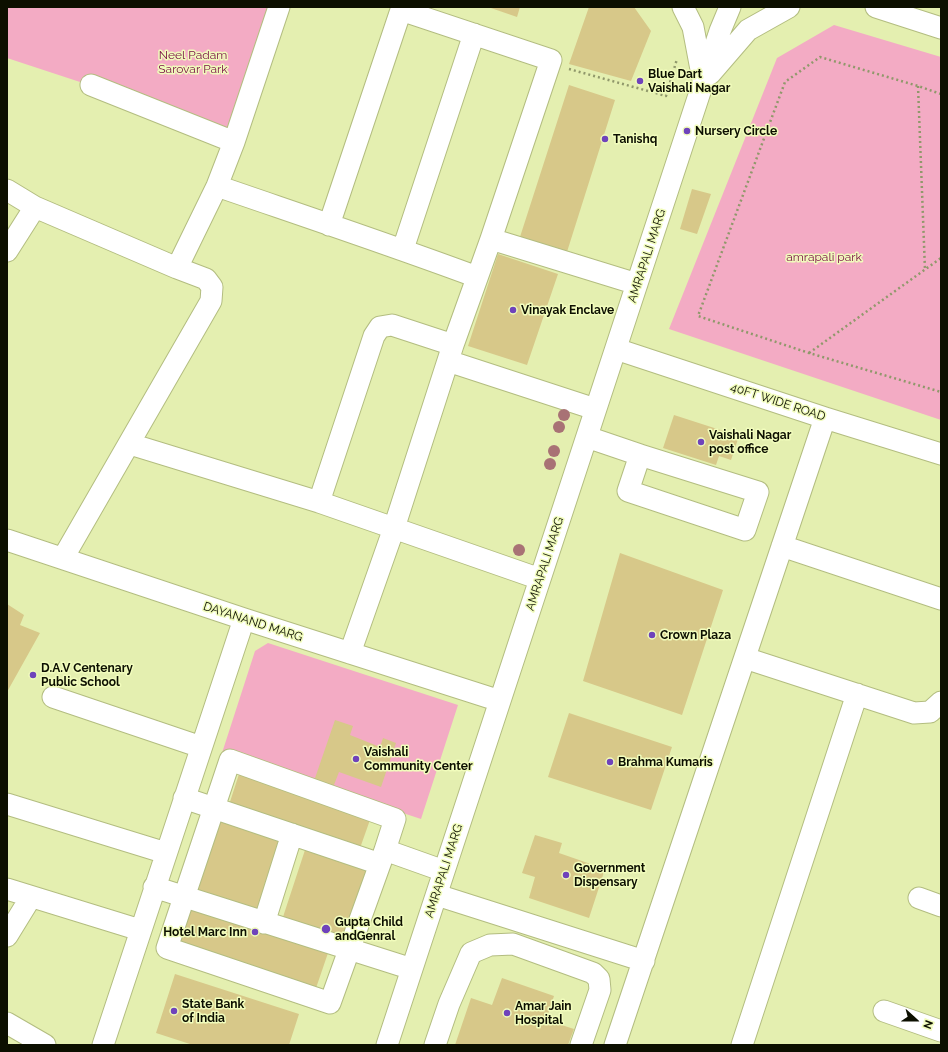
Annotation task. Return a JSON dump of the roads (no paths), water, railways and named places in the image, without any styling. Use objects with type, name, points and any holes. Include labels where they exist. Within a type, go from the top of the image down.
[{"type":"street","points":[[177,268],[217,186],[234,142],[279,7]]},
{"type":"street","points":[[683,7],[693,27],[704,82]]},
{"type":"street","name":"AMRAPALI MARG","points":[[387,1045],[595,409],[720,31],[730,7]]},
{"type":"street","points":[[704,82],[748,30],[789,7]]},
{"type":"street","points":[[876,7],[941,28]]},
{"type":"street","points":[[329,225],[402,9],[551,60],[450,353],[394,528],[350,653]]},
{"type":"street","points":[[403,249],[474,34]]},
{"type":"street","points":[[90,85],[234,142]]},
{"type":"street","points":[[217,186],[403,249],[477,277]]},
{"type":"street","points":[[7,190],[35,208],[206,279],[212,287],[210,301],[130,444],[63,558]]},
{"type":"street","points":[[7,251],[35,208]]},
{"type":"street","points":[[490,238],[637,284]]},
{"type":"street","points":[[319,502],[374,336],[380,327],[392,325],[450,353],[595,409]]},
{"type":"street","name":"40FT WIDE ROAD","points":[[616,349],[825,418],[941,454]]},
{"type":"street","points":[[616,1045],[825,418]]},
{"type":"street","points":[[587,437],[758,492],[745,530],[628,491],[640,455]]},
{"type":"street","points":[[130,444],[319,502],[540,579]]},
{"type":"street","name":"DAYANAND MARG","points":[[7,540],[244,619],[500,701]]},
{"type":"street","points":[[782,546],[941,600]]},
{"type":"street","points":[[103,1045],[154,887],[244,619]]},
{"type":"street","points":[[745,658],[914,713],[930,712],[941,702]]},
{"type":"street","points":[[742,1045],[857,694]]},
{"type":"street","points":[[53,697],[200,751],[228,765]]},
{"type":"street","points":[[230,760],[395,819],[330,1003],[167,948],[214,808],[230,760]]},
{"type":"street","points":[[184,798],[292,834],[444,871]]},
{"type":"street","points":[[7,804],[166,853]]},
{"type":"street","points":[[264,923],[292,834]]},
{"type":"street","points":[[154,887],[184,898],[412,969]]},
{"type":"street","points":[[7,889],[140,930]]},
{"type":"street","points":[[437,895],[644,961]]},
{"type":"street","points":[[7,936],[32,897]]},
{"type":"street","points":[[919,898],[941,906]]},
{"type":"street","points":[[435,1045],[449,1004],[471,953],[490,945],[512,944],[593,973],[599,979],[600,990],[581,1045]]},
{"type":"street","points":[[884,1011],[941,1031]]},
{"type":"street","points":[[7,1023],[45,1045]]},
{"type":"place","name":"Blue Dart Vaishali Nagar","points":[[640,81]]},
{"type":"place","name":"Nursery Circle","points":[[687,131]]},
{"type":"place","name":"Tanishq","points":[[605,139]]},
{"type":"place","name":"Vinayak Enclave","points":[[513,310]]},
{"type":"place","name":"Vaishali Nagar post office","points":[[701,442]]},
{"type":"place","name":"Crown Plaza","points":[[652,635]]},
{"type":"place","name":"D.A.V Centenary Public School","points":[[33,675]]},
{"type":"place","name":"Vaishali Community Center","points":[[356,759]]},
{"type":"place","name":"Brahma Kumaris","points":[[610,762]]},
{"type":"place","name":"Government Dispensary","points":[[566,875]]},
{"type":"place","name":"Gupta Child andGenral","points":[[326,929]]},
{"type":"place","name":"Hotel Marc Inn","points":[[255,932]]},
{"type":"place","name":"State Bank of India","points":[[174,1011]]},
{"type":"place","name":"Amar Jain Hospital","points":[[507,1013]]},
{"type":"park label","name":"Neel Padam Sarovar Park","points":[[193,62]]},
{"type":"park label","name":"amrapali park","points":[[824,257]]}]
